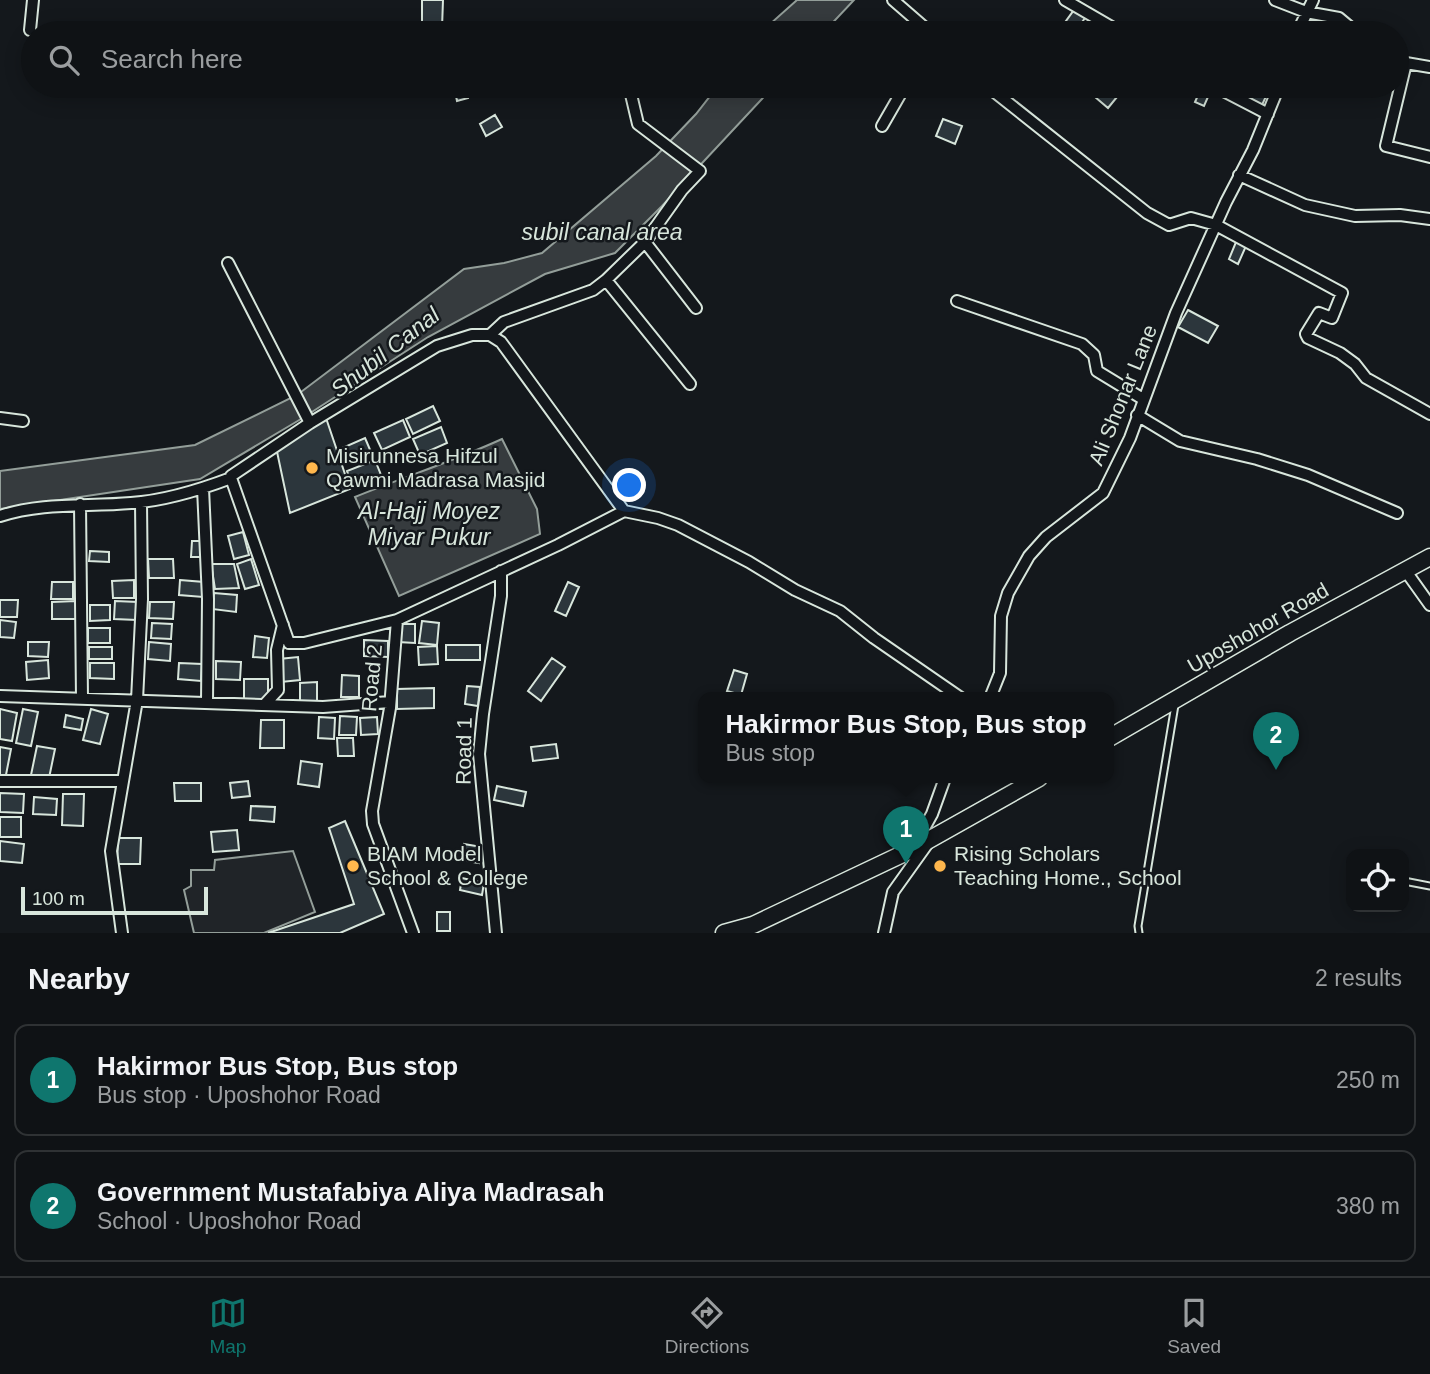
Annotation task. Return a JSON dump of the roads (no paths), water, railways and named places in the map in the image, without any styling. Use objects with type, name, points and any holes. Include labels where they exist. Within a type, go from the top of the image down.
[{"type":"main road","name":"Uposhohor Road","points":[[1114,731],[1430,557]]},
{"type":"main road","points":[[724,933],[753,925],[912,850],[1030,783]]},
{"type":"street","points":[[31,21],[33,0]]},
{"type":"street","points":[[893,0],[917,21]]},
{"type":"street","points":[[1065,0],[1101,21]]},
{"type":"street","points":[[1275,0],[1343,21]]},
{"type":"street","points":[[1303,21],[1313,0]]},
{"type":"street","points":[[1409,62],[1430,66]]},
{"type":"street","points":[[490,335],[504,323],[593,290],[606,280],[645,242],[682,190],[700,171],[641,128],[636,121],[631,98]]},
{"type":"street","points":[[882,126],[898,98]]},
{"type":"street","points":[[1002,98],[1147,213],[1169,225],[1191,218],[1216,226],[1342,293],[1332,318],[1319,313],[1306,334],[1308,338],[1340,353],[1366,378],[1430,414]]},
{"type":"street","points":[[1237,98],[1268,114]]},
{"type":"street","name":"Ali Shonar Lane","points":[[992,692],[1000,673],[1001,615],[1009,593],[1029,556],[1046,537],[1103,493],[1130,438],[1143,399],[1163,354],[1175,313],[1274,98]]},
{"type":"street","points":[[1394,98],[1386,145],[1430,157]]},
{"type":"street","points":[[1239,175],[1305,205],[1355,215],[1400,215],[1430,219]]},
{"type":"street","points":[[645,242],[696,308]]},
{"type":"street","points":[[228,263],[310,423]]},
{"type":"street","points":[[606,280],[690,384]]},
{"type":"street","points":[[957,301],[1082,344],[1094,355],[1097,371],[1143,399]]},
{"type":"street","points":[[0,516],[16,511],[80,504],[141,502],[232,478],[231,476],[310,423],[437,346],[472,335],[490,335],[502,342],[624,511]]},
{"type":"street","points":[[1137,415],[1180,441],[1257,458],[1308,475],[1397,513]]},
{"type":"street","points":[[0,418],[23,421]]},
{"type":"street","points":[[232,478],[283,625],[277,650],[278,690],[265,704]]},
{"type":"street","points":[[202,488],[208,599],[207,702]]},
{"type":"street","points":[[122,933],[111,851],[137,700],[142,599],[141,502]]},
{"type":"street","points":[[80,504],[82,698]]},
{"type":"street","points":[[397,620],[624,511],[678,525],[749,562],[795,590],[840,611],[952,692]]},
{"type":"street","points":[[1405,570],[1430,605]]},
{"type":"street","name":"Road 1","points":[[496,933],[480,754],[483,714],[501,596],[501,571]]},
{"type":"street","name":"Road 2","points":[[283,625],[289,643],[304,643],[397,620],[390,702],[372,811],[373,824],[413,933]]},
{"type":"street","points":[[0,696],[323,707],[390,702]]},
{"type":"street","points":[[0,781],[122,781]]},
{"type":"street","points":[[912,850],[932,814],[943,783]]},
{"type":"street","points":[[884,933],[893,892],[930,841]]},
{"type":"lane","points":[[1139,933],[1175,699]]},
{"type":"lane","points":[[1409,882],[1430,886]]},
{"type":"water","points":[[797,0],[854,0],[834,21],[773,21]]},
{"type":"water","name":"subil canal area","points":[[709,98],[763,98],[615,253],[545,274],[428,337],[301,419],[200,479],[0,509],[0,471],[195,445],[297,395],[464,269],[504,263],[542,253],[656,156]]},
{"type":"water","name":"Al-Hajj Moyez Miyar Pukur","points":[[502,439],[537,509],[540,534],[399,596],[355,497]]},
{"type":"place","name":"Misirunnesa Hifzul Qawmi Madrasa Masjid","points":[[312,468]]},
{"type":"place","name":"Government Mustafabiya Aliya Madrasah","points":[[1276,770]]},
{"type":"place","name":"Hakirmor Bus Stop, Bus stop","points":[[906,864]]},
{"type":"place","name":"BIAM Model School & College","points":[[353,866]]},
{"type":"place","name":"Rising Scholars Teaching Home., School","points":[[940,866]]},
{"type":"water label","name":"Shubil Canal","points":[[385,352]]}]
